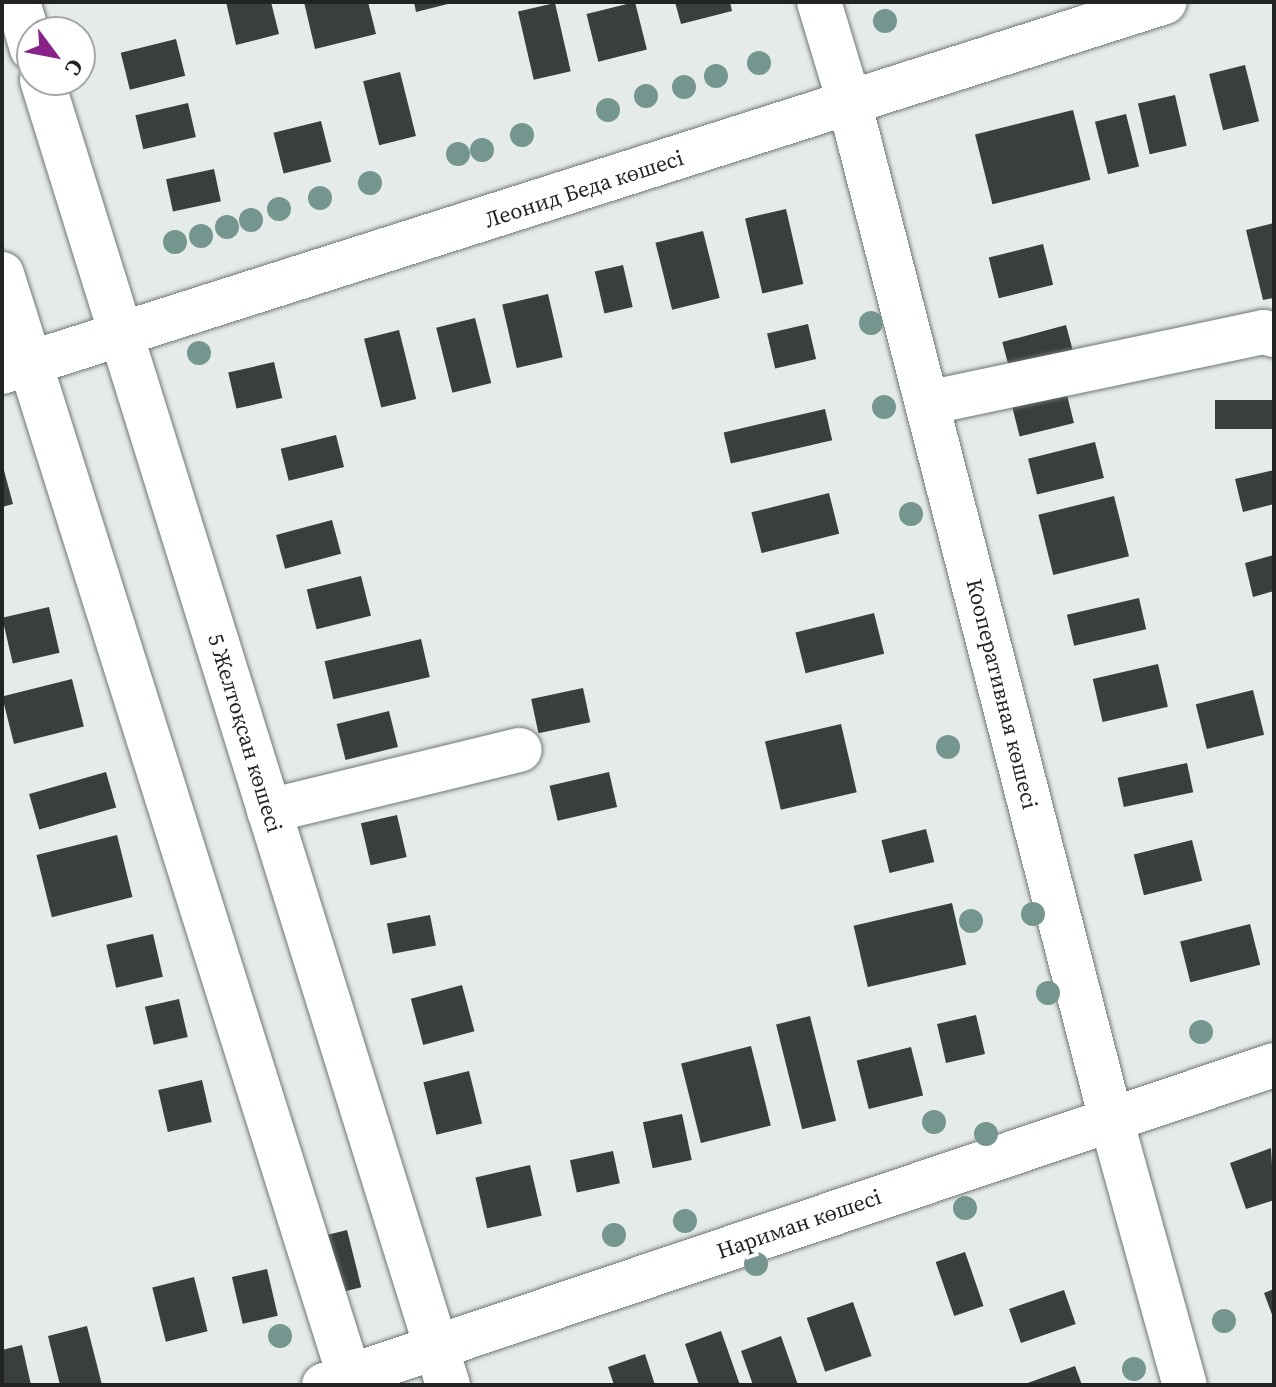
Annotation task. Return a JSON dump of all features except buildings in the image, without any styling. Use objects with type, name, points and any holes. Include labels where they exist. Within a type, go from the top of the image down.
[{"type":"street","name":"Кооперативная көшесі","points":[[819,2],[850,105],[1111,1119],[1185,1385]]},
{"type":"street","name":"Леонид Беда көшесі","points":[[16,368],[850,105],[1165,2]]},
{"type":"street","name":"5 Желтоқсан көшесі","points":[[47,96],[442,1366]]},
{"type":"street","points":[[2,274],[16,368],[342,1382]]},
{"type":"street","points":[[927,403],[1264,332],[1274,335]]},
{"type":"street","points":[[269,811],[520,750]]},
{"type":"street","name":"Нариман көшесі","points":[[342,1382],[442,1366],[1111,1119],[1274,1065]]}]
